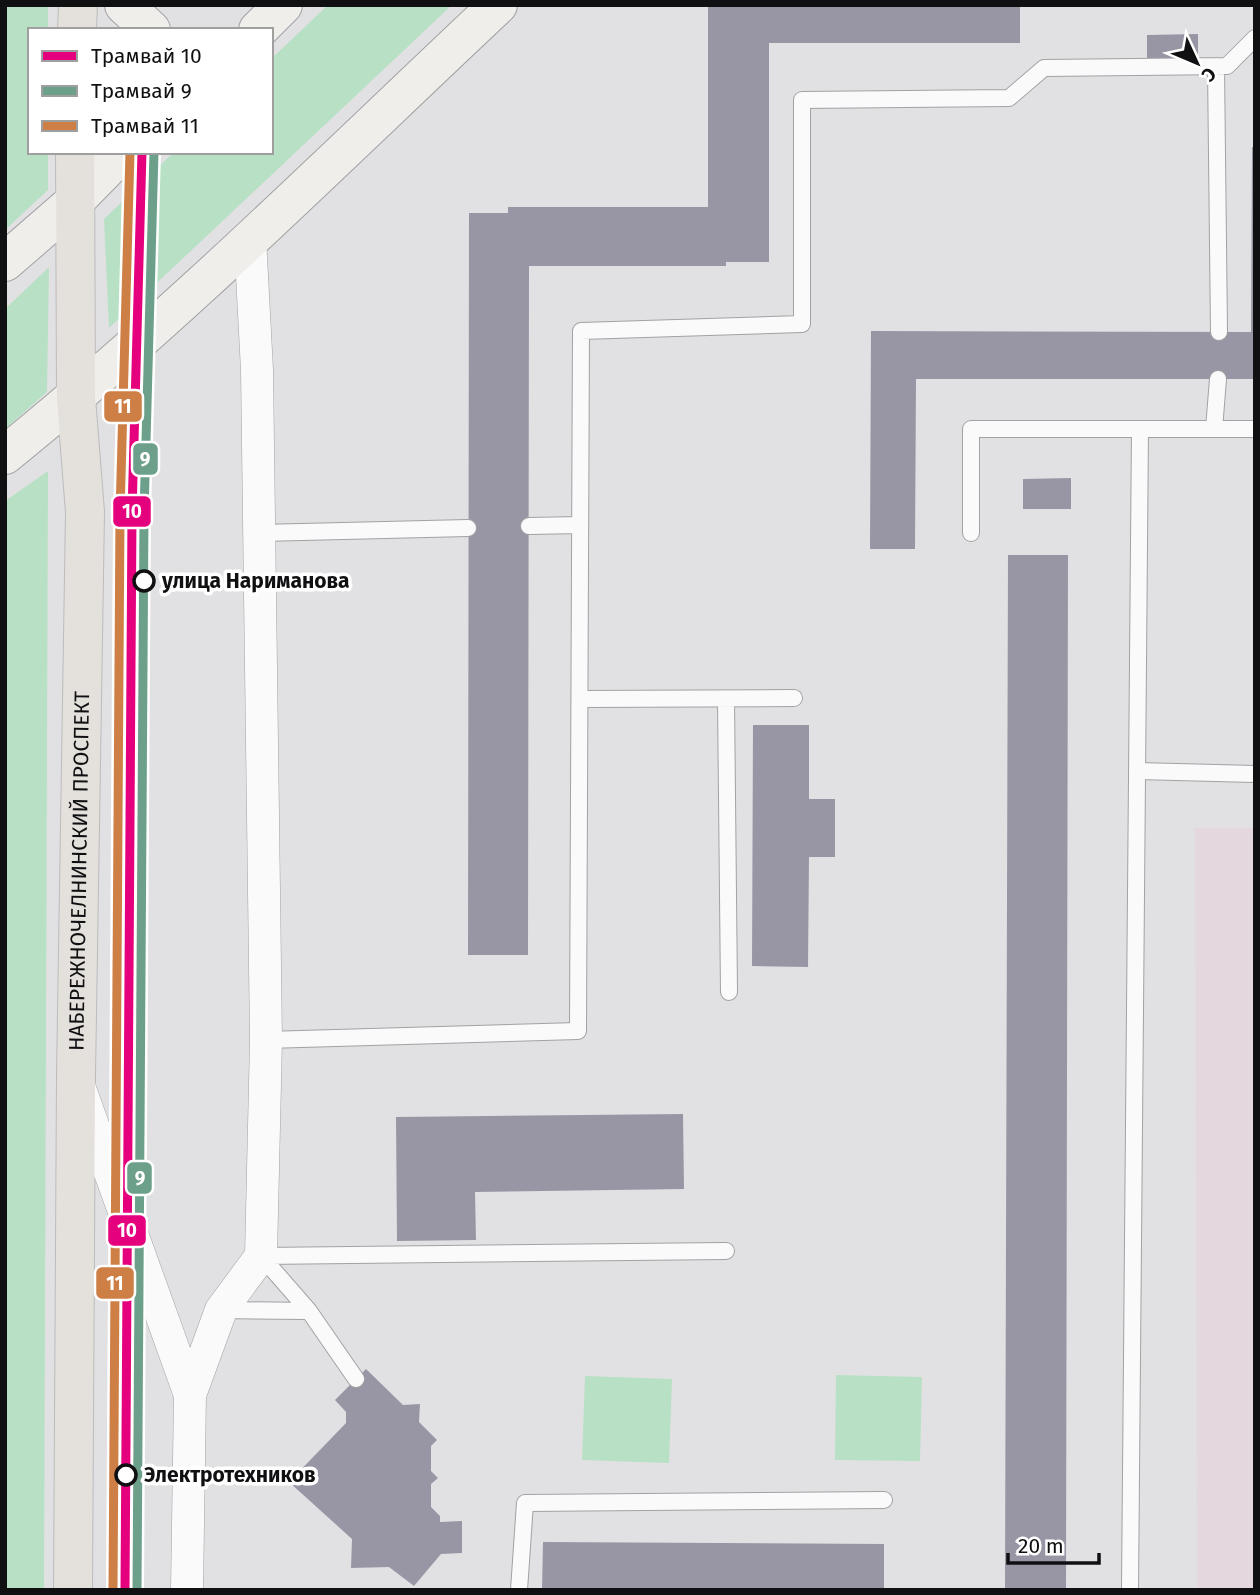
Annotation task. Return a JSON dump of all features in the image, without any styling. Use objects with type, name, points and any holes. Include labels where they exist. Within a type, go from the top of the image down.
[{"type":"main road","points":[[77,28],[78,5]]},
{"type":"main road","points":[[124,5],[149,28]]},
{"type":"main road","points":[[260,28],[283,5]]},
{"type":"main road","points":[[5,455],[76,398],[498,5]]},
{"type":"main road","name":"НАБЕРЕЖНОЧЕЛНИНСКИЙ ПРОСПЕКТ","points":[[73,1590],[76,1076],[85,512],[76,398],[75,154]]},
{"type":"main road","points":[[5,262],[74,202],[121,154]]},
{"type":"street","points":[[187,1590],[190,1395],[221,1310],[261,1256],[266,1040],[257,370],[250,238]]},
{"type":"street","points":[[76,1076],[190,1395]]},
{"type":"lane","points":[[266,1040],[578,1031],[581,331],[802,324],[802,100],[1009,98],[1044,68],[1227,66],[1255,38]]},
{"type":"lane","points":[[1216,66],[1219,332]]},
{"type":"lane","points":[[1214,429],[1217,379]]},
{"type":"lane","points":[[971,533],[971,429],[1255,429]]},
{"type":"lane","points":[[1130,1590],[1140,429]]},
{"type":"lane","points":[[529,526],[580,524]]},
{"type":"lane","points":[[260,533],[468,528]]},
{"type":"lane","points":[[580,699],[794,698]]},
{"type":"lane","points":[[726,699],[729,992]]},
{"type":"lane","points":[[1137,771],[1255,774]]},
{"type":"lane","points":[[261,1256],[726,1251]]},
{"type":"lane","points":[[261,1256],[309,1311],[356,1379]]},
{"type":"lane","points":[[221,1310],[309,1311]]},
{"type":"lane","points":[[519,1590],[525,1503],[884,1500]]},
{"type":"shaded area","points":[[1195,828],[1255,828],[1255,1590],[1197,1590]]},
{"type":"green space","points":[[5,5],[48,5],[48,28],[28,28],[28,154],[48,154],[48,190],[5,230]]},
{"type":"green space","points":[[328,5],[452,5],[109,328],[104,219],[172,154],[273,154],[273,57]]},
{"type":"green space","points":[[49,267],[47,392],[5,429],[5,309]]},
{"type":"green space","points":[[48,471],[44,1590],[5,1590],[5,501]]},
{"type":"green space","points":[[836,1375],[922,1377],[920,1461],[835,1460]]},
{"type":"green space","points":[[585,1376],[672,1379],[669,1463],[582,1460]]},
{"type":"building","points":[[708,5],[1020,5],[1020,43],[769,43],[769,262],[726,262],[726,266],[529,266],[528,955],[468,955],[469,213],[508,213],[508,207],[708,207]]},
{"type":"building","points":[[1198,34],[1198,59],[1147,60],[1147,35]]},
{"type":"building","points":[[1252,147],[1255,147],[1255,379],[916,379],[915,549],[870,549],[871,331],[1251,332]]},
{"type":"building","points":[[1071,478],[1071,509],[1023,509],[1023,479]]},
{"type":"building","points":[[1008,555],[1068,555],[1066,1590],[1005,1590]]},
{"type":"building","points":[[753,725],[809,725],[809,799],[835,799],[835,857],[809,857],[808,967],[752,966]]},
{"type":"building","points":[[683,1114],[684,1189],[475,1192],[476,1240],[397,1241],[396,1117]]},
{"type":"building","points":[[366,1369],[403,1405],[420,1404],[419,1422],[437,1440],[431,1446],[431,1471],[438,1478],[431,1484],[431,1507],[440,1516],[440,1522],[462,1521],[462,1553],[441,1554],[414,1586],[389,1567],[351,1568],[352,1539],[289,1482],[346,1423],[346,1412],[335,1400]]},
{"type":"building","points":[[543,1542],[884,1544],[884,1590],[542,1590]]},
{"type":"tram line","name":"11","points":[[113,1590],[120,513],[130,154]]},
{"type":"tram line","name":"10","points":[[125,1590],[132,513],[142,154]]},
{"type":"tram line","name":"9","points":[[137,1590],[144,513],[154,154]]},
{"type":"place","name":"улица Нариманова","points":[[144,581]]},
{"type":"place","name":"Электротехников","points":[[126,1475]]}]
